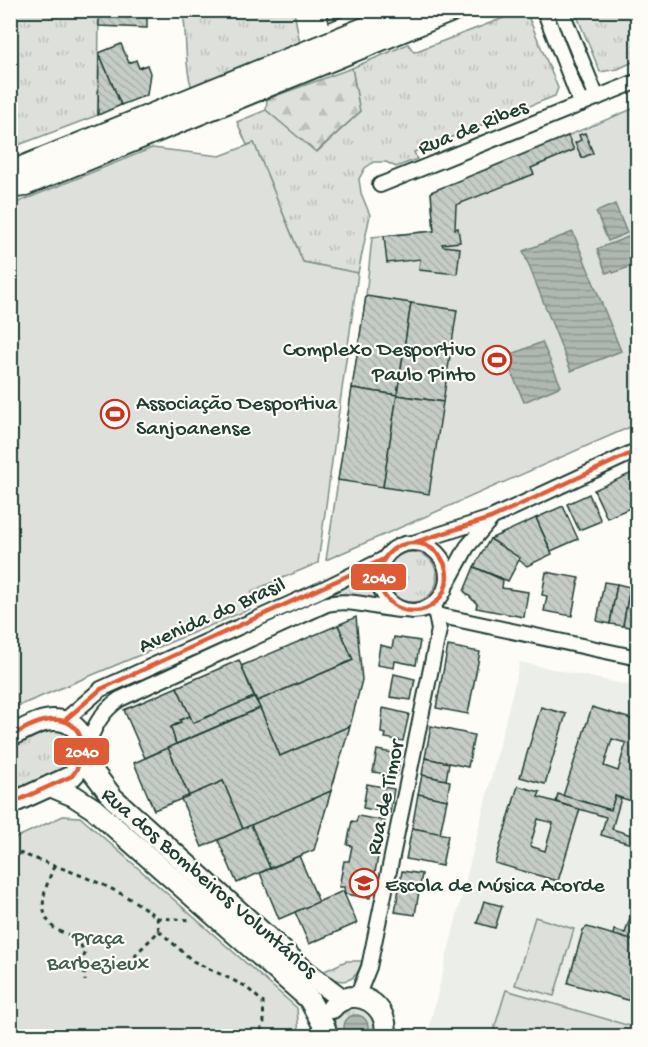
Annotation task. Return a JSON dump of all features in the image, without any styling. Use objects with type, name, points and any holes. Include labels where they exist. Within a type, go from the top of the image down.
[{"type":"street","points":[[10,168],[19,168],[408,10]]},
{"type":"street","points":[[10,188],[23,186],[455,10]]},
{"type":"street","points":[[544,10],[581,104]]},
{"type":"street","points":[[561,10],[597,98]]},
{"type":"street","name":"Rua de Ribes","points":[[380,185],[638,81]]},
{"type":"street","name":"Avenida do Brasil","points":[[64,721],[101,689],[321,590],[384,559],[402,545],[491,518],[638,450]]},
{"type":"street","name":"Avenida do Brasil","points":[[10,804],[72,776],[85,756],[92,730],[104,712],[120,699],[327,604],[341,601],[379,609],[436,609],[467,547],[491,518]]},
{"type":"street","points":[[413,543],[425,545],[440,556],[447,572],[447,584]]},
{"type":"street","points":[[384,559],[378,576],[382,593],[394,606],[402,610]]},
{"type":"street","points":[[436,609],[638,658]]},
{"type":"street","name":"Rua de Timor","points":[[350,998],[369,967],[439,630],[436,609]]},
{"type":"street","points":[[10,736],[44,721],[64,721],[80,732],[85,756]]},
{"type":"street","name":"Rua dos Bombeiros Voluntários","points":[[85,756],[113,798],[305,971],[350,998],[367,999],[381,1010],[388,1034]]},
{"type":"street","name":"Rua dos Bombeiros Voluntários","points":[[50,786],[74,796],[94,809],[309,999],[326,1032]]},
{"type":"street","name":"Rua dos Bombeiros Voluntários","points":[[326,1032],[330,1011],[350,998]]},
{"type":"path","points":[[10,852],[54,866],[144,906],[157,918],[159,931],[193,961],[245,986],[263,1002],[264,1022],[260,1036]]},
{"type":"path","points":[[54,866],[44,893],[43,908],[52,926],[78,939],[84,952],[85,981]]},
{"type":"path","points":[[157,918],[202,921]]},
{"type":"path","points":[[129,967],[137,953],[159,931]]},
{"type":"shaded area","points":[[615,204],[627,233],[608,241],[596,212]]},
{"type":"shaded area","points":[[573,232],[621,351],[571,371],[523,251]]},
{"type":"shaded area","points":[[633,235],[637,236],[637,264],[613,273],[612,271],[606,273],[597,249]]},
{"type":"shaded area","points":[[542,342],[561,386],[524,402],[505,357]]},
{"type":"shaded area","points":[[520,662],[637,687],[637,1036],[427,1036]]},
{"type":"shaded area","points":[[356,1015],[361,1016],[367,1022],[367,1032],[361,1038],[356,1039],[351,1038],[345,1032],[344,1027],[345,1022],[351,1016]]},
{"type":"green space","points":[[10,11],[99,11],[98,115],[16,146],[11,145]]},
{"type":"green space","points":[[183,11],[294,11],[300,44],[263,58],[193,91],[187,62]]},
{"type":"green space","points":[[526,11],[558,88],[555,96],[414,152],[417,159],[396,167],[386,162],[374,162],[365,168],[359,179],[361,193],[370,215],[358,273],[303,262],[254,143],[247,145],[237,122],[266,110],[317,152],[360,112],[352,68],[408,44],[414,52]]},
{"type":"green space","points":[[575,11],[637,11],[637,60],[618,69],[600,72]]},
{"type":"green space","points":[[352,68],[360,112],[316,152],[266,110],[267,99]]},
{"type":"green space","name":"Complexo Desportivo Paulo Pinto","points":[[637,107],[637,424],[326,560],[366,296],[372,237],[434,231],[431,192]]},
{"type":"green space","points":[[254,143],[303,262],[358,273],[318,563],[252,591],[250,609],[11,709],[11,205],[152,148],[220,156]]},
{"type":"green space","points":[[412,552],[430,559],[437,577],[430,595],[412,602],[394,595],[387,577],[394,559]]},
{"type":"green space","points":[[369,575],[376,601],[342,594],[331,596],[329,592]]},
{"type":"green space","points":[[49,729],[69,732],[78,750],[69,767],[11,794],[10,746]]},
{"type":"green space","name":"Praça Barbezieux","points":[[63,816],[80,817],[297,1008],[299,1036],[11,1036],[11,840]]},
{"type":"green space","points":[[535,917],[574,929],[554,996],[515,985]]},
{"type":"green space","points":[[346,961],[362,961],[351,979],[340,981],[320,973]]},
{"type":"green space","points":[[506,990],[637,1028],[637,1036],[492,1036]]},
{"type":"green space","points":[[354,1004],[375,1013],[378,1036],[334,1036],[332,1029],[336,1015]]},
{"type":"building","points":[[99,10],[147,10],[147,28],[99,26]]},
{"type":"building","points":[[325,10],[358,10],[329,22]]},
{"type":"building","points":[[121,44],[129,63],[136,60],[139,68],[147,65],[150,73],[147,95],[121,105],[99,53]]},
{"type":"building","points":[[99,53],[121,105],[98,115]]},
{"type":"building","points":[[585,133],[593,153],[582,158],[575,143],[581,140],[579,135]]},
{"type":"building","points":[[568,136],[574,150],[531,168],[534,174],[456,205],[455,229],[458,228],[460,242],[442,244],[460,248],[457,274],[419,270],[420,259],[387,263],[384,236],[434,231],[431,192]]},
{"type":"building","points":[[366,296],[411,303],[397,395],[352,388]]},
{"type":"building","points":[[411,303],[457,310],[443,402],[397,395]]},
{"type":"building","points":[[352,388],[397,395],[383,487],[338,480]]},
{"type":"building","points":[[397,395],[443,402],[429,494],[383,487]]},
{"type":"building","points":[[638,470],[638,510],[637,510],[634,472]]},
{"type":"building","points":[[634,472],[637,505],[607,518],[594,490]]},
{"type":"building","points":[[589,494],[601,521],[579,530],[567,504]]},
{"type":"building","points":[[563,506],[578,539],[551,551],[536,518]]},
{"type":"building","points":[[536,518],[552,554],[527,566],[490,539]]},
{"type":"building","points":[[490,539],[520,558],[508,581],[474,567]]},
{"type":"building","points":[[474,567],[503,580],[502,588],[528,592],[524,617],[476,608],[477,604],[464,591]]},
{"type":"building","points":[[546,572],[579,578],[572,616],[544,611],[547,596],[542,595]]},
{"type":"building","points":[[604,582],[617,584],[610,624],[597,621]]},
{"type":"building","points":[[617,584],[630,587],[623,626],[610,624]]},
{"type":"building","points":[[630,587],[638,588],[636,628],[623,626]]},
{"type":"building","points":[[356,617],[362,680],[350,726],[280,756],[257,701],[353,660],[338,625]]},
{"type":"building","points":[[338,625],[353,660],[257,701],[241,666]]},
{"type":"building","points":[[394,637],[420,641],[416,665],[395,661],[394,668],[377,665],[380,645],[392,648]]},
{"type":"building","points":[[448,646],[480,652],[468,714],[436,708]]},
{"type":"building","points":[[239,660],[254,697],[193,723],[177,687]]},
{"type":"building","points":[[394,674],[415,679],[411,700],[390,697]]},
{"type":"building","points":[[177,687],[190,716],[171,727],[176,744],[145,758],[124,710]]},
{"type":"building","points":[[254,697],[260,708],[176,744],[171,727],[181,723],[180,720],[190,716],[193,723]]},
{"type":"building","points":[[541,707],[566,714],[545,784],[520,777]]},
{"type":"building","points":[[592,707],[638,721],[638,803],[615,796],[611,810],[563,796]],"holes":[[[612,739],[626,743],[618,771],[604,766]]]},
{"type":"building","points":[[260,708],[280,756],[350,726],[331,791],[243,829],[223,781],[189,796],[168,748]]},
{"type":"building","points":[[383,708],[409,714],[403,741],[385,738],[386,734],[381,733]]},
{"type":"building","points":[[431,726],[474,735],[468,767],[425,758]]},
{"type":"building","points":[[168,748],[189,796],[154,810],[134,763]]},
{"type":"building","points":[[377,750],[393,753],[393,756],[400,758],[397,776],[373,772]]},
{"type":"building","points":[[425,758],[449,763],[446,780],[422,775]]},
{"type":"building","points":[[422,775],[450,781],[447,800],[418,794]]},
{"type":"building","points":[[223,781],[243,829],[202,847],[181,799]]},
{"type":"building","points":[[367,784],[394,789],[390,813],[363,808]]},
{"type":"building","points":[[518,786],[540,792],[538,797],[580,809],[558,881],[495,863]],"holes":[[[538,819],[553,823],[545,851],[530,846]]]},
{"type":"building","points":[[331,791],[314,850],[270,868],[251,825]]},
{"type":"building","points":[[418,794],[447,800],[440,834],[412,828]]},
{"type":"building","points":[[558,794],[611,810],[615,796],[621,798],[612,829],[638,837],[638,846],[601,835],[606,817],[556,802]]},
{"type":"building","points":[[358,816],[385,821],[370,898],[345,894],[344,887],[339,887],[344,861],[349,861],[352,846],[347,845],[352,821],[356,822]]},
{"type":"building","points":[[251,825],[270,868],[237,883],[218,840]]},
{"type":"building","points":[[412,828],[448,835],[442,866],[406,859]]},
{"type":"building","points":[[299,856],[319,902],[279,919],[260,873]]},
{"type":"building","points":[[402,871],[422,874],[415,915],[395,912]]},
{"type":"building","points":[[343,891],[357,923],[309,944],[295,912]]},
{"type":"building","points":[[484,901],[502,906],[495,928],[477,923]]},
{"type":"building","points":[[633,909],[638,910],[638,942],[613,935],[614,930],[625,933]]},
{"type":"building","points":[[587,927],[638,942],[638,1003],[568,983],[583,930]]},
{"type":"transit line","name":"2040","points":[[413,543],[491,518],[638,450]]},
{"type":"transit line","name":"2040","points":[[413,543],[426,545],[437,553],[445,564],[447,577],[445,590],[437,601],[426,609],[413,611],[400,609],[389,601],[381,590],[379,577],[381,564],[389,553],[400,545],[413,543]]},
{"type":"transit line","name":"2040","points":[[64,721],[101,689],[384,559]]},
{"type":"transit line","name":"2040","points":[[10,736],[40,722],[62,721],[71,724],[77,731],[82,748],[78,767],[72,776],[10,804]]},
{"type":"place","name":"Complexo Desportivo Paulo Pinto","points":[[497,360]]},
{"type":"place","name":"Associação Desportiva Sanjoanense","points":[[115,414]]},
{"type":"place","name":"Escola de Música Acorde","points":[[364,883]]}]
